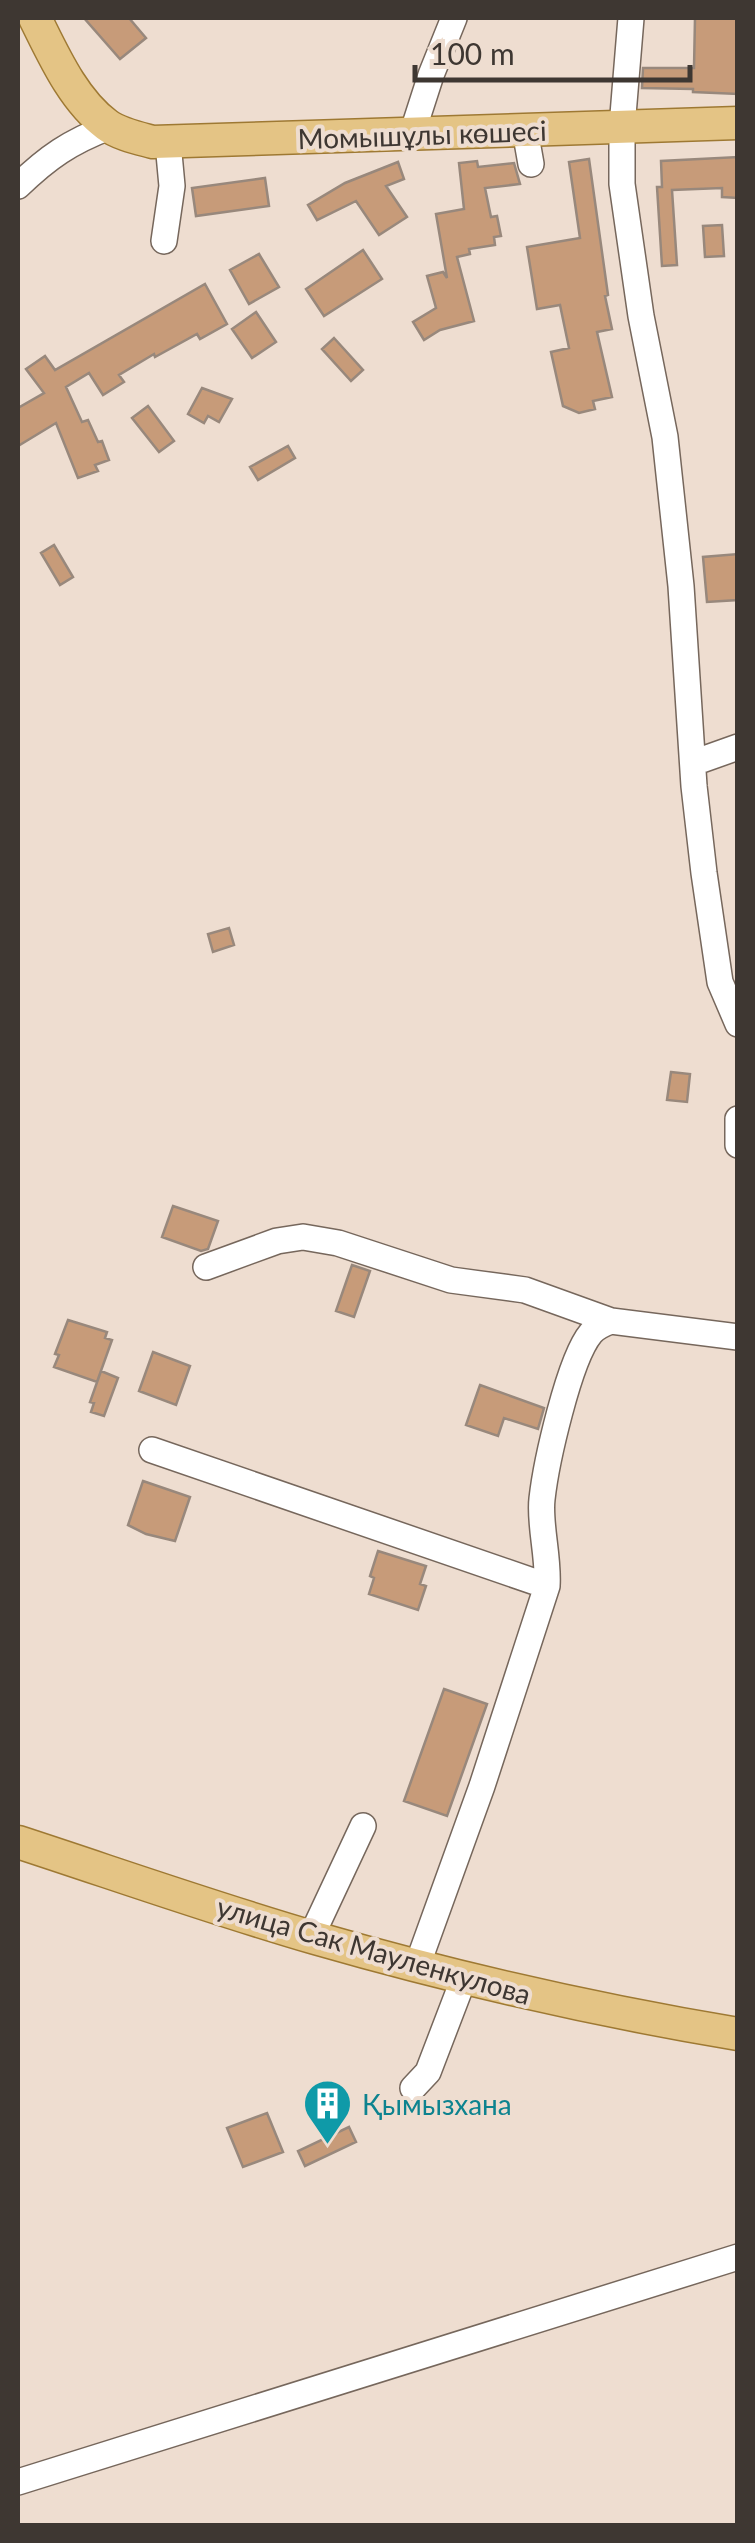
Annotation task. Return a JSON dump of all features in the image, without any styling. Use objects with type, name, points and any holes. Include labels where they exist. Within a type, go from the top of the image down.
[{"type":"main road","points":[[35,18],[76,92],[109,127]]},
{"type":"main road","name":"Момышұлы көшесі","points":[[109,127],[168,143],[738,123]]},
{"type":"main road","name":"улица Сак Мауленкулова","points":[[18,1842],[311,1937],[416,1966],[617,2014],[738,2034]]},
{"type":"street","points":[[412,134],[430,75],[454,18]]},
{"type":"street","points":[[630,18],[622,184],[641,316],[665,437],[704,873],[720,982],[738,1024]]},
{"type":"street","points":[[18,186],[48,157],[109,127]]},
{"type":"street","points":[[525,130],[531,164]]},
{"type":"street","points":[[164,241],[172,186],[168,143]]},
{"type":"street","points":[[693,763],[738,747]]},
{"type":"street","points":[[738,1119],[738,1144]]},
{"type":"street","points":[[206,1267],[277,1241],[302,1237],[338,1243],[451,1280],[525,1290],[611,1321],[738,1337]]},
{"type":"street","points":[[416,1966],[488,1768],[546,1586],[548,1558],[541,1503],[565,1399],[586,1341],[598,1326],[611,1321]]},
{"type":"street","points":[[152,1450],[546,1586]]},
{"type":"street","points":[[311,1937],[363,1826]]},
{"type":"street","points":[[413,2088],[428,2072],[464,1978]]},
{"type":"street","points":[[18,2482],[738,2257]]},
{"type":"building","points":[[84,18],[129,18],[146,38],[120,59]]},
{"type":"building","points":[[695,18],[738,18],[738,94],[642,88],[643,68],[694,68]]},
{"type":"building","points":[[738,157],[738,198],[722,197],[722,188],[672,190],[677,265],[662,266],[657,187],[662,187],[661,161]]},
{"type":"building","points":[[589,159],[612,329],[597,332],[612,397],[593,401],[595,409],[579,413],[563,406],[551,352],[569,348],[560,305],[537,309],[527,247],[580,238],[569,162]]},
{"type":"building","points":[[477,161],[478,167],[514,163],[520,184],[485,188],[491,217],[497,216],[501,236],[494,237],[495,245],[469,249],[470,254],[457,257],[474,321],[440,330],[424,340],[413,322],[436,308],[427,276],[443,272],[447,278],[436,214],[464,209],[459,163]]},
{"type":"building","points":[[398,162],[404,179],[386,186],[407,217],[379,235],[356,201],[317,220],[308,205],[345,183]]},
{"type":"building","points":[[265,178],[269,206],[196,216],[192,188]]},
{"type":"building","points":[[722,225],[724,256],[705,257],[703,226]]},
{"type":"building","points":[[363,250],[382,279],[324,316],[306,289]]},
{"type":"building","points":[[259,254],[279,287],[249,304],[230,270]]},
{"type":"building","points":[[205,284],[227,324],[200,339],[197,334],[155,357],[154,354],[119,375],[124,382],[103,395],[89,373],[66,387],[82,422],[88,420],[98,442],[102,441],[109,460],[95,465],[98,471],[78,478],[56,423],[18,446],[18,408],[44,393],[26,369],[45,356],[55,370]]},
{"type":"building","points":[[256,312],[276,342],[252,358],[232,329]]},
{"type":"building","points":[[334,338],[363,370],[351,381],[322,349]]},
{"type":"building","points":[[202,388],[232,399],[219,422],[208,416],[204,423],[188,414]]},
{"type":"building","points":[[148,406],[174,441],[159,452],[132,418]]},
{"type":"building","points":[[288,446],[295,458],[258,480],[250,467]]},
{"type":"building","points":[[54,545],[73,577],[60,585],[41,553]]},
{"type":"building","points":[[738,554],[738,600],[707,602],[703,557]]},
{"type":"building","points":[[229,928],[234,945],[213,952],[208,934]]},
{"type":"building","points":[[671,1072],[690,1074],[687,1102],[667,1100]]},
{"type":"building","points":[[173,1206],[218,1221],[208,1249],[201,1251],[162,1237]]},
{"type":"building","points":[[352,1265],[370,1271],[354,1317],[336,1311]]},
{"type":"building","points":[[68,1320],[107,1332],[105,1338],[112,1340],[97,1382],[54,1367]]},
{"type":"building","points":[[153,1352],[190,1366],[176,1405],[139,1391]]},
{"type":"building","points":[[101,1371],[118,1378],[104,1416],[91,1412],[94,1403],[90,1402]]},
{"type":"building","points":[[480,1385],[544,1408],[538,1429],[504,1418],[498,1436],[466,1425]]},
{"type":"building","points":[[143,1481],[190,1497],[175,1541],[128,1525]]},
{"type":"building","points":[[378,1551],[426,1566],[420,1584],[426,1586],[418,1610],[369,1594]]},
{"type":"building","points":[[444,1689],[487,1704],[447,1816],[404,1801]]},
{"type":"building","points":[[267,2113],[283,2152],[243,2167],[227,2128]]},
{"type":"building","name":"Қымызхана","points":[[349,2127],[356,2142],[305,2166],[298,2151]]},
{"type":"place","name":"Қымызхана","points":[[327,2146]]}]
